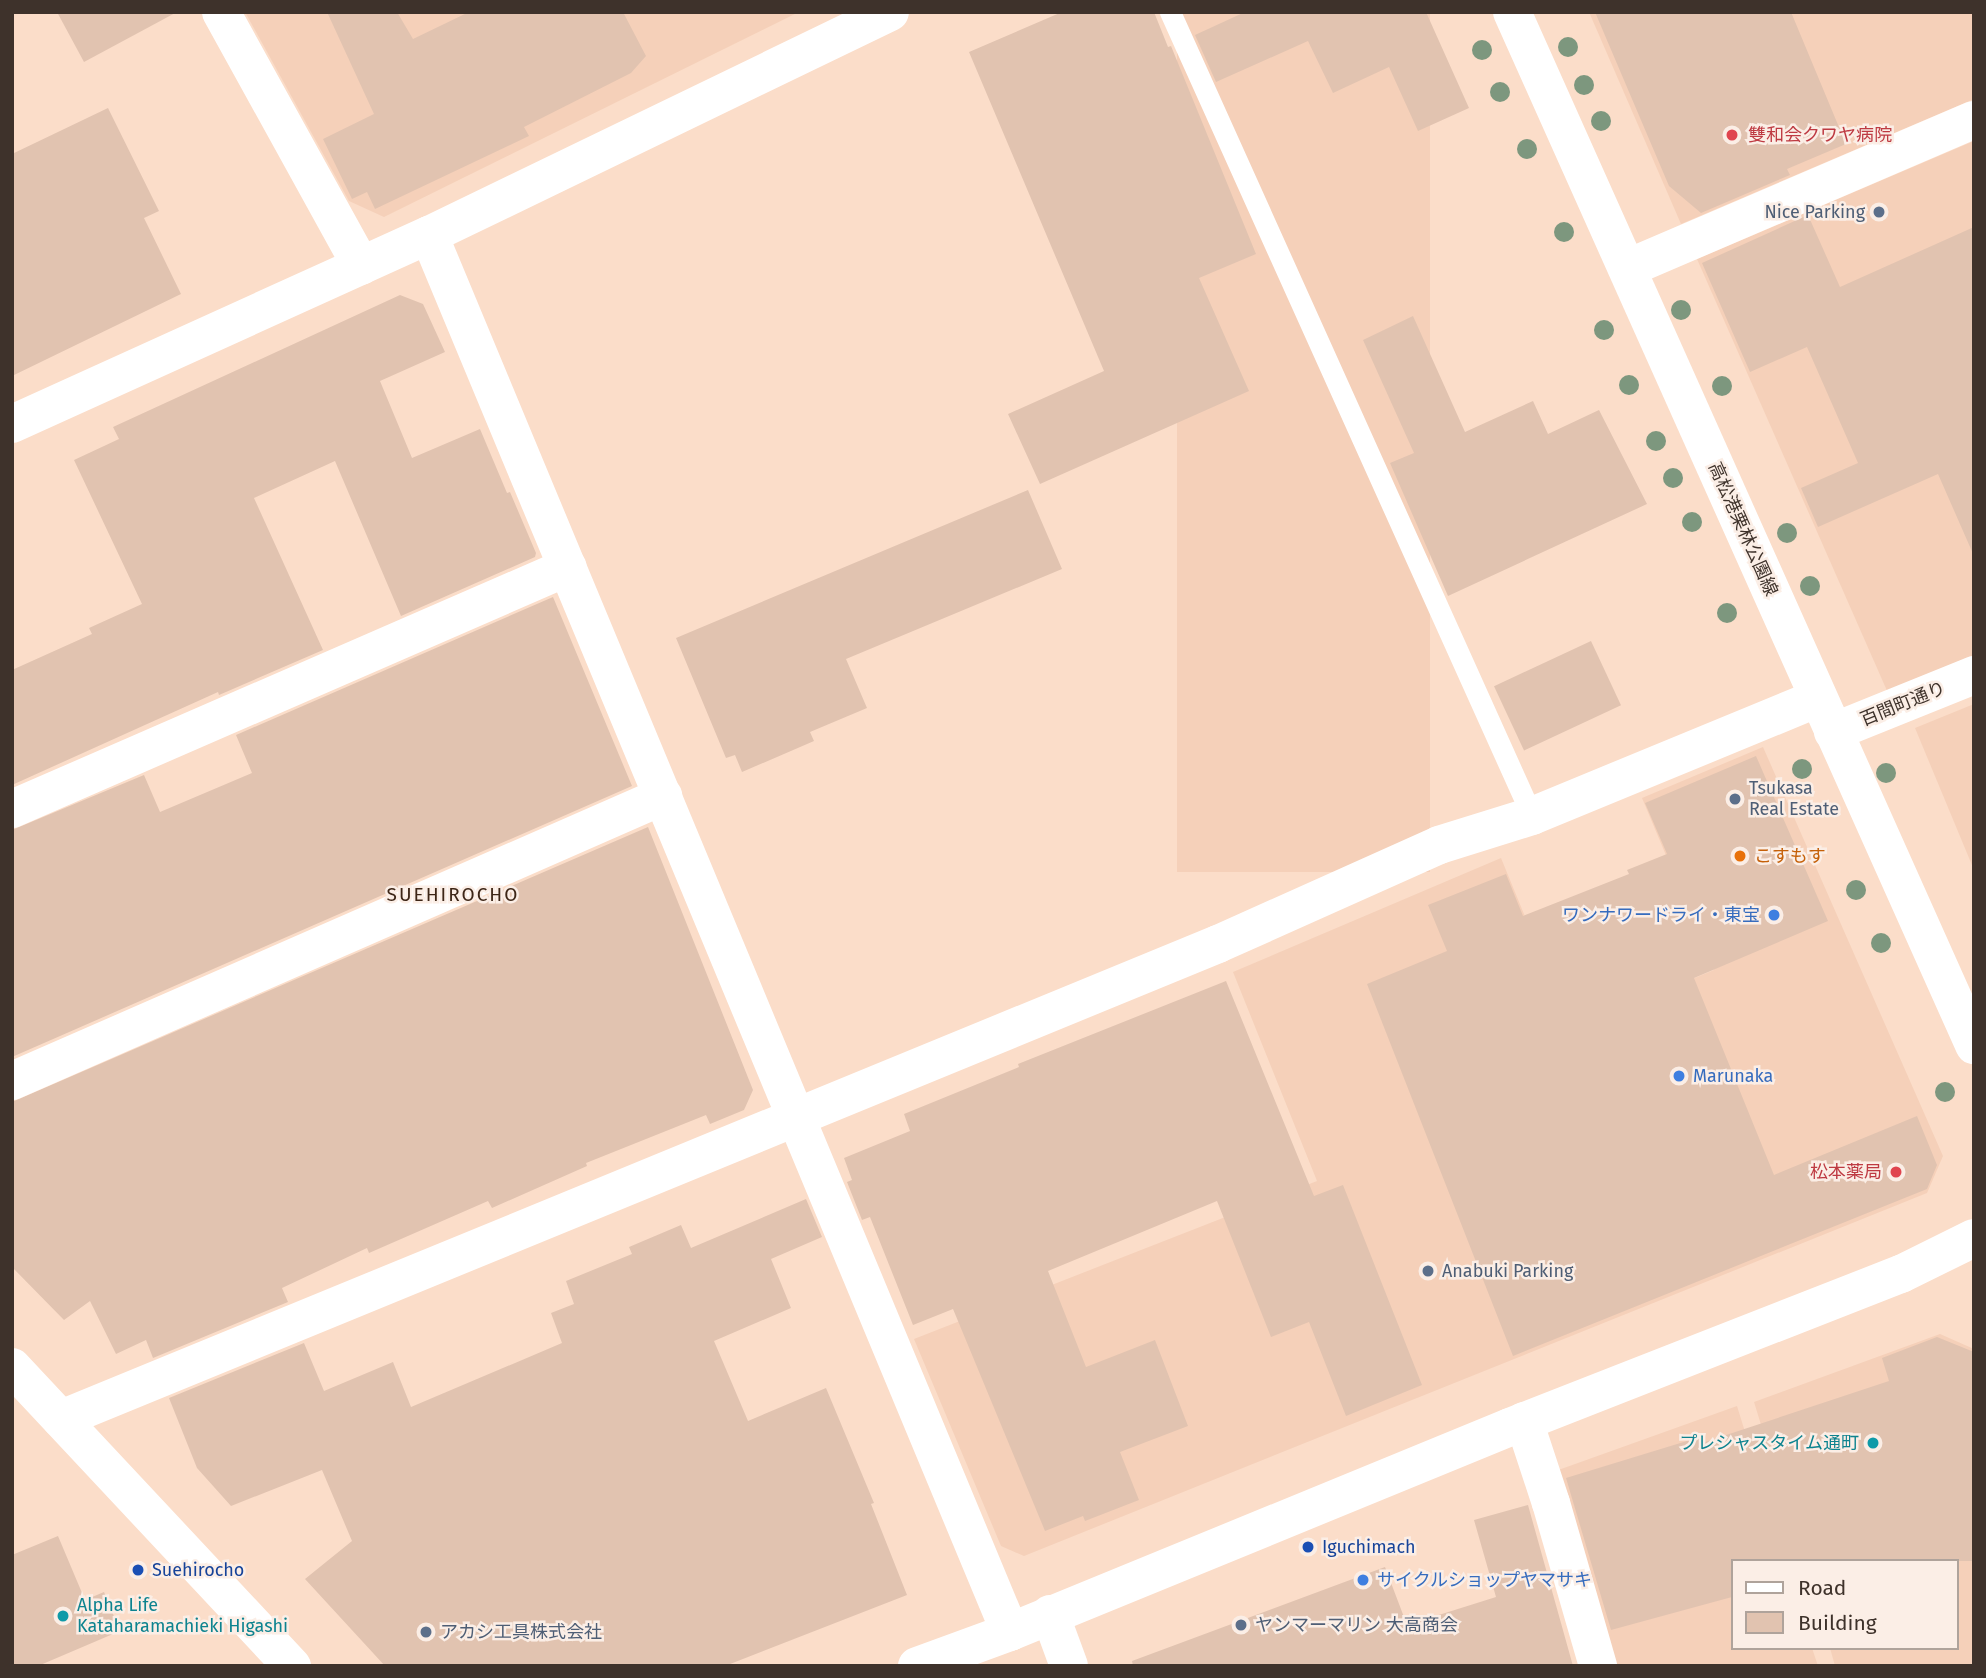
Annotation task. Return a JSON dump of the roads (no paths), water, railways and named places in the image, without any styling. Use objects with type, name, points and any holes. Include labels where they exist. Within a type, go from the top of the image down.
[{"type":"street","points":[[221,12],[361,266]]},
{"type":"street","points":[[12,424],[429,235],[890,12]]},
{"type":"street","name":"高松港栗林公園線","points":[[1512,12],[1974,1045]]},
{"type":"street","points":[[1628,268],[1974,120]]},
{"type":"street","points":[[429,235],[1010,1632]]},
{"type":"street","points":[[12,808],[568,567]]},
{"type":"street","name":"百間町通り","points":[[1833,732],[1974,674]]},
{"type":"street","points":[[61,1419],[1218,944],[1439,845],[1532,816],[1818,698]]},
{"type":"street","points":[[12,1081],[663,796]]},
{"type":"street","points":[[917,1666],[1010,1632],[1524,1422],[1901,1273],[1974,1238]]},
{"type":"street","points":[[12,1367],[292,1666]]},
{"type":"street","points":[[1524,1422],[1598,1666]]},
{"type":"street","points":[[1050,1614],[1069,1666]]},
{"type":"lane","points":[[1170,12],[1532,816]]},
{"type":"place","name":"雙和会クワヤ病院","points":[[1732,135]]},
{"type":"place","name":"Nice Parking","points":[[1879,212]]},
{"type":"place","name":"Tsukasa Real Estate","points":[[1735,799]]},
{"type":"place","name":"こすもす","points":[[1740,856]]},
{"type":"place","name":"ワンナワードライ・東宝","points":[[1774,915]]},
{"type":"place","name":"Marunaka","points":[[1679,1076]]},
{"type":"place","name":"松本薬局","points":[[1896,1172]]},
{"type":"place","name":"Anabuki Parking","points":[[1428,1271]]},
{"type":"place","name":"プレシャスタイム通町","points":[[1873,1443]]},
{"type":"place","name":"Iguchimach","points":[[1308,1547]]},
{"type":"place","name":"Suehirocho","points":[[138,1570]]},
{"type":"place","name":"サイクルショップヤマサキ","points":[[1363,1580]]},
{"type":"place","name":"Alpha Life Kataharamachieki Higashi","points":[[63,1616]]},
{"type":"place","name":"ヤンマーマリン 大高商会","points":[[1241,1625]]},
{"type":"place","name":"アカシ工具株式会社","points":[[426,1632]]},
{"type":"district","name":"SUEHIROCHO","points":[[453,895]]}]
